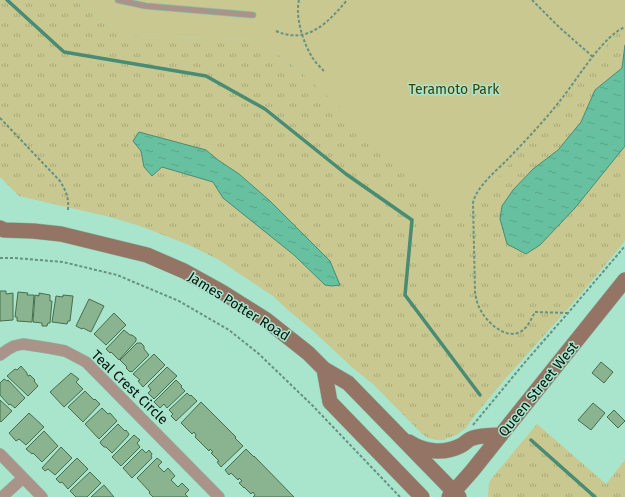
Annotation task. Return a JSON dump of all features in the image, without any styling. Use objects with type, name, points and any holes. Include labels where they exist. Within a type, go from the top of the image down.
[{"type":"main road","name":"James Potter Road","points":[[1,230],[61,234],[147,255],[184,271],[222,292],[265,319],[308,352],[324,369],[348,383],[454,495]]},
{"type":"main road","name":"Queen Street West","points":[[454,495],[625,280]]},
{"type":"main road","points":[[324,369],[330,402],[422,497]]},
{"type":"main road","points":[[396,433],[420,448],[429,451],[440,451],[456,448],[462,446],[472,438],[501,435]]},
{"type":"street","name":"Teal Crest Circle","points":[[0,355],[14,346],[23,344],[64,351],[86,362],[219,497]]},
{"type":"street","points":[[0,454],[42,497]]},
{"type":"street","points":[[2,497],[23,478]]},
{"type":"lane","points":[[118,0],[146,6],[253,15]]},
{"type":"path","points":[[299,0],[298,16],[303,35],[312,57],[324,71]]},
{"type":"path","points":[[276,31],[281,34],[292,36],[309,33],[320,28],[347,0]]},
{"type":"path","points":[[532,0],[593,57]]},
{"type":"path","points":[[568,313],[535,312],[524,330],[514,334],[508,334],[498,329],[484,316],[478,306],[475,292],[472,204],[479,188],[546,118],[612,35],[625,27]]},
{"type":"path","points":[[0,118],[60,181],[66,190],[69,201],[68,210]]},
{"type":"path","points":[[472,426],[625,246]]},
{"type":"path","points":[[0,258],[64,262],[117,275],[179,301],[229,330],[260,354],[313,406],[400,497]]},
{"type":"green space","points":[[0,0],[77,0],[124,36],[256,39],[295,67],[464,218],[625,23],[625,241],[581,294],[506,378],[465,429],[456,435],[443,440],[428,438],[422,434],[373,384],[354,369],[273,296],[219,260],[189,245],[140,226],[110,217],[19,196],[0,177]]},
{"type":"green space","name":"Teramoto Park","points":[[77,0],[625,0],[625,23],[464,219],[295,67],[256,39],[124,36]]},
{"type":"green space","points":[[537,424],[606,484],[625,460],[625,497],[488,497],[489,483],[492,478]]},
{"type":"water","points":[[625,45],[625,146],[575,208],[540,245],[526,254],[507,244],[500,219],[502,206],[513,190],[533,169],[558,150],[581,122],[595,90],[622,68]]},
{"type":"water","points":[[139,132],[206,150],[239,174],[270,201],[330,261],[340,285],[325,285],[294,255],[223,198],[213,182],[162,167],[152,176],[144,167],[141,151],[133,141]]},
{"type":"building","points":[[0,291],[6,291],[6,294],[13,293],[13,320],[0,321]]},
{"type":"building","points":[[18,292],[28,293],[27,295],[34,295],[32,322],[17,321],[17,317],[15,317]]},
{"type":"building","points":[[39,293],[50,295],[50,301],[52,301],[50,323],[48,323],[47,326],[42,326],[42,323],[33,322],[35,295],[39,296]]},
{"type":"building","points":[[63,295],[73,296],[70,321],[68,321],[67,324],[52,322],[56,296],[63,297]]},
{"type":"building","points":[[89,299],[104,306],[91,332],[76,326]]},
{"type":"building","points":[[114,313],[126,325],[106,345],[94,334]]},
{"type":"building","points":[[124,330],[136,338],[136,341],[119,360],[106,349]]},
{"type":"building","points":[[137,343],[141,343],[144,346],[144,349],[149,355],[132,372],[130,372],[120,360]]},
{"type":"building","points":[[154,354],[165,365],[143,387],[138,381],[140,380],[133,374]]},
{"type":"building","points":[[601,362],[613,372],[604,383],[592,373]]},
{"type":"building","points":[[21,366],[28,376],[30,375],[35,380],[34,381],[38,386],[28,396],[7,376]]},
{"type":"building","points":[[167,367],[177,376],[154,399],[148,393],[151,390],[148,386]]},
{"type":"building","points":[[71,373],[79,379],[76,382],[83,389],[64,407],[50,392]]},
{"type":"building","points":[[4,379],[7,381],[8,380],[25,398],[15,408],[10,404],[9,405],[0,395],[0,383]]},
{"type":"building","points":[[176,380],[185,391],[167,408],[164,404],[160,408],[154,402]]},
{"type":"building","points":[[85,391],[100,404],[83,422],[68,407]]},
{"type":"building","points":[[187,393],[197,401],[176,421],[171,416],[173,414],[169,410]]},
{"type":"building","points":[[0,400],[12,411],[1,422],[0,421]]},
{"type":"building","points":[[201,402],[243,446],[221,467],[217,462],[219,461],[211,453],[213,452],[210,449],[209,451],[195,437],[196,435],[194,432],[192,434],[181,423]]},
{"type":"building","points":[[593,403],[605,413],[591,430],[578,420]]},
{"type":"building","points":[[102,408],[108,414],[110,413],[117,421],[99,439],[85,424]]},
{"type":"building","points":[[614,410],[625,421],[618,428],[607,417]]},
{"type":"building","points":[[29,413],[44,427],[26,445],[19,439],[16,441],[9,433]]},
{"type":"building","points":[[118,424],[129,434],[112,453],[100,442]]},
{"type":"building","points":[[44,431],[58,446],[42,462],[33,453],[32,454],[26,449]]},
{"type":"building","points":[[134,435],[140,440],[137,443],[140,447],[121,466],[112,457]]},
{"type":"building","points":[[61,447],[72,458],[55,475],[48,469],[45,471],[42,468]]},
{"type":"building","points":[[142,449],[146,453],[149,450],[152,454],[152,458],[132,478],[123,468]]},
{"type":"building","points":[[246,449],[294,497],[253,497],[255,495],[253,492],[251,494],[239,483],[242,481],[239,478],[238,480],[231,473],[229,475],[225,470]]},
{"type":"building","points":[[77,458],[88,469],[68,489],[62,482],[60,483],[56,479]]},
{"type":"building","points":[[157,458],[162,462],[158,466],[164,472],[168,468],[175,476],[171,480],[178,487],[182,483],[189,490],[185,494],[188,497],[153,497],[137,478]]},
{"type":"building","points":[[90,472],[101,483],[87,497],[76,497],[70,491]]},
{"type":"building","points":[[104,485],[114,497],[91,497]]},
{"type":"waterway","points":[[7,0],[64,52],[206,76],[265,109],[346,174],[412,220],[405,295],[480,395]]},
{"type":"waterway","points":[[531,440],[595,497]]}]
